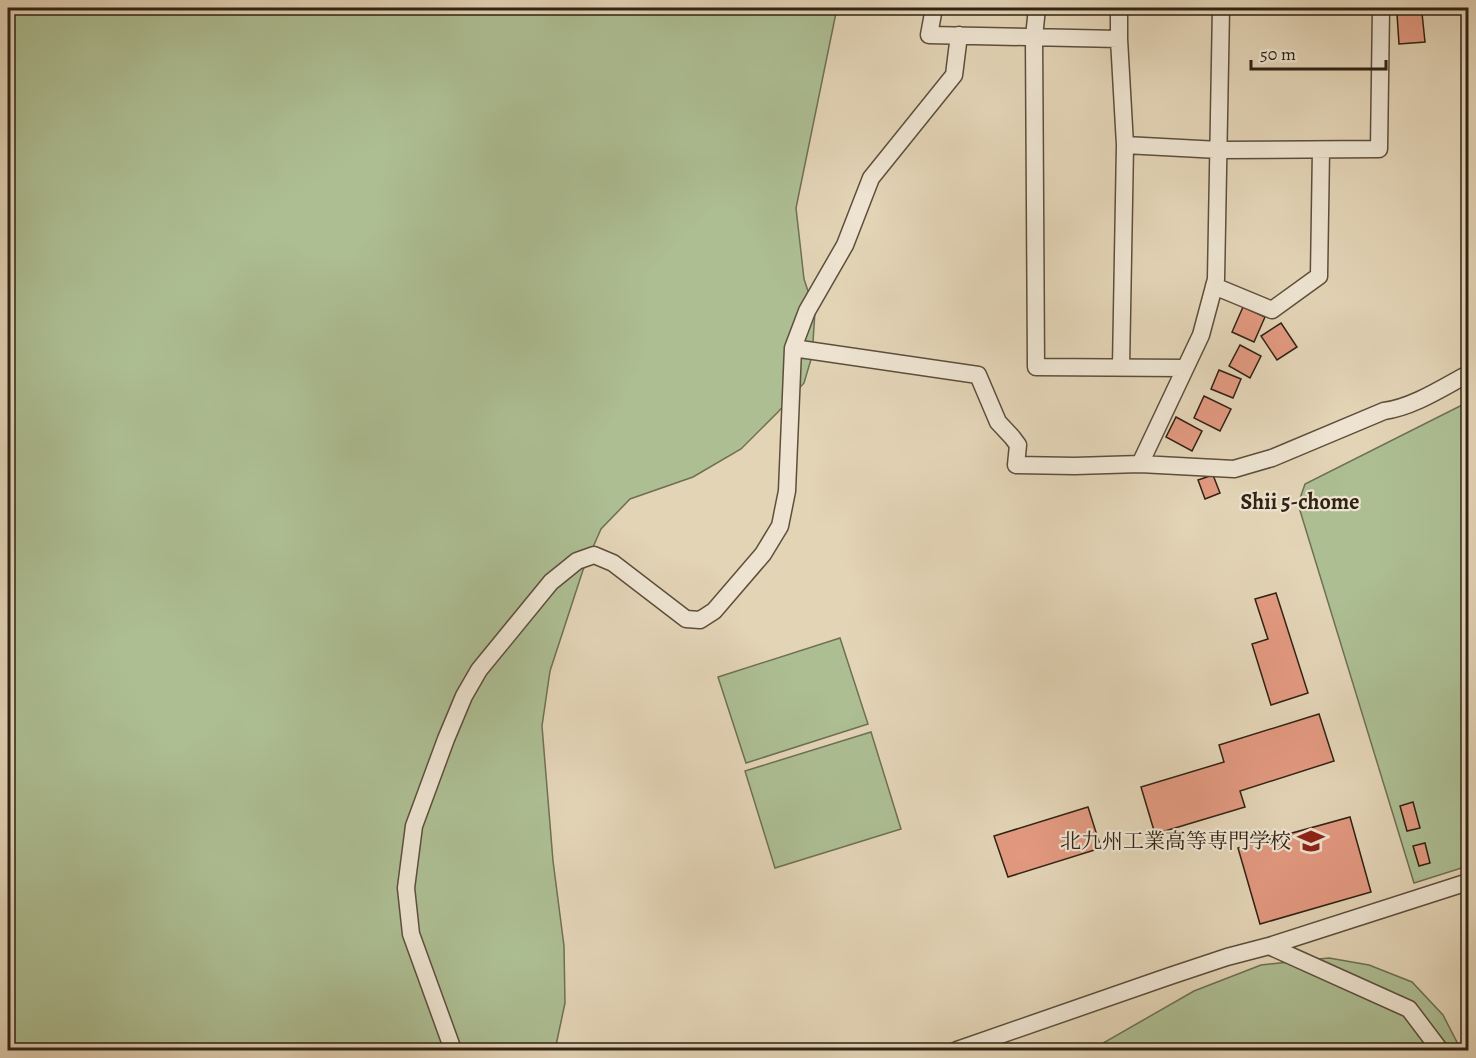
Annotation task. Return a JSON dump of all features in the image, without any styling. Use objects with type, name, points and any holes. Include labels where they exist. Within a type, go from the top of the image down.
[{"type":"street","points":[[934,8],[929,35],[1119,39]]},
{"type":"street","points":[[1037,8],[1034,37],[1036,367],[1184,368]]},
{"type":"street","points":[[1119,8],[1125,145],[1121,367]]},
{"type":"street","points":[[1140,464],[1201,335],[1216,279],[1221,8]]},
{"type":"street","points":[[1125,145],[1219,150],[1380,149],[1381,8]]},
{"type":"street","points":[[453,1050],[411,934],[406,888],[414,826],[464,696],[479,670],[551,582],[577,561],[594,555],[613,563],[686,618],[700,620],[714,611],[763,554],[780,526],[787,491],[793,348],[807,311],[845,245],[871,178],[954,75],[959,35]]},
{"type":"street","points":[[1214,286],[1272,310],[1319,276],[1322,150]]},
{"type":"street","points":[[793,348],[978,375],[998,422],[1018,445],[1016,465],[1140,464],[1234,469],[1272,458],[1384,411],[1407,405],[1468,374]]},
{"type":"street","points":[[957,1050],[1227,957],[1269,946],[1468,882]]},
{"type":"street","points":[[1269,946],[1409,1009],[1440,1050]]},
{"type":"green space","points":[[8,8],[837,8],[796,208],[804,279],[815,312],[812,356],[804,383],[741,449],[693,477],[630,499],[601,529],[583,570],[550,671],[542,726],[553,861],[564,946],[565,1003],[555,1050],[8,1050]]},
{"type":"green space","points":[[1468,402],[1468,866],[1414,883],[1298,504],[1305,484]]},
{"type":"green space","points":[[840,638],[868,724],[746,763],[718,677]]},
{"type":"green space","points":[[871,732],[901,829],[775,868],[745,771]]},
{"type":"green space","points":[[1329,958],[1369,965],[1412,982],[1443,1015],[1461,1050],[1091,1050],[1194,991],[1261,965]]},
{"type":"building","points":[[1422,13],[1425,42],[1399,44],[1397,14]]},
{"type":"building","points":[[1243,307],[1265,317],[1254,342],[1232,332]]},
{"type":"building","points":[[1281,323],[1297,347],[1277,360],[1261,336]]},
{"type":"building","points":[[1240,345],[1261,356],[1250,378],[1229,366]]},
{"type":"building","points":[[1219,370],[1241,379],[1233,398],[1211,389]]},
{"type":"building","points":[[1204,396],[1231,409],[1220,431],[1194,418]]},
{"type":"building","points":[[1176,417],[1202,431],[1192,451],[1166,437]]},
{"type":"building","points":[[1213,475],[1220,493],[1205,499],[1198,480]]},
{"type":"building","points":[[1276,593],[1308,693],[1271,705],[1252,644],[1268,639],[1255,599]]},
{"type":"building","points":[[1319,714],[1334,761],[1240,791],[1245,807],[1155,834],[1141,787],[1224,762],[1219,745]]},
{"type":"building","points":[[1413,802],[1420,828],[1407,831],[1400,806]]},
{"type":"building","points":[[1088,807],[1101,848],[1008,877],[994,836]]},
{"type":"building","points":[[1350,817],[1371,892],[1260,924],[1238,848]]},
{"type":"building","points":[[1425,843],[1430,863],[1419,866],[1413,846]]},
{"type":"place","name":"北九州工業高等専門学校","points":[[1311,841]]},
{"type":"district","name":"Shii 5-chome","points":[[1300,502]]}]
